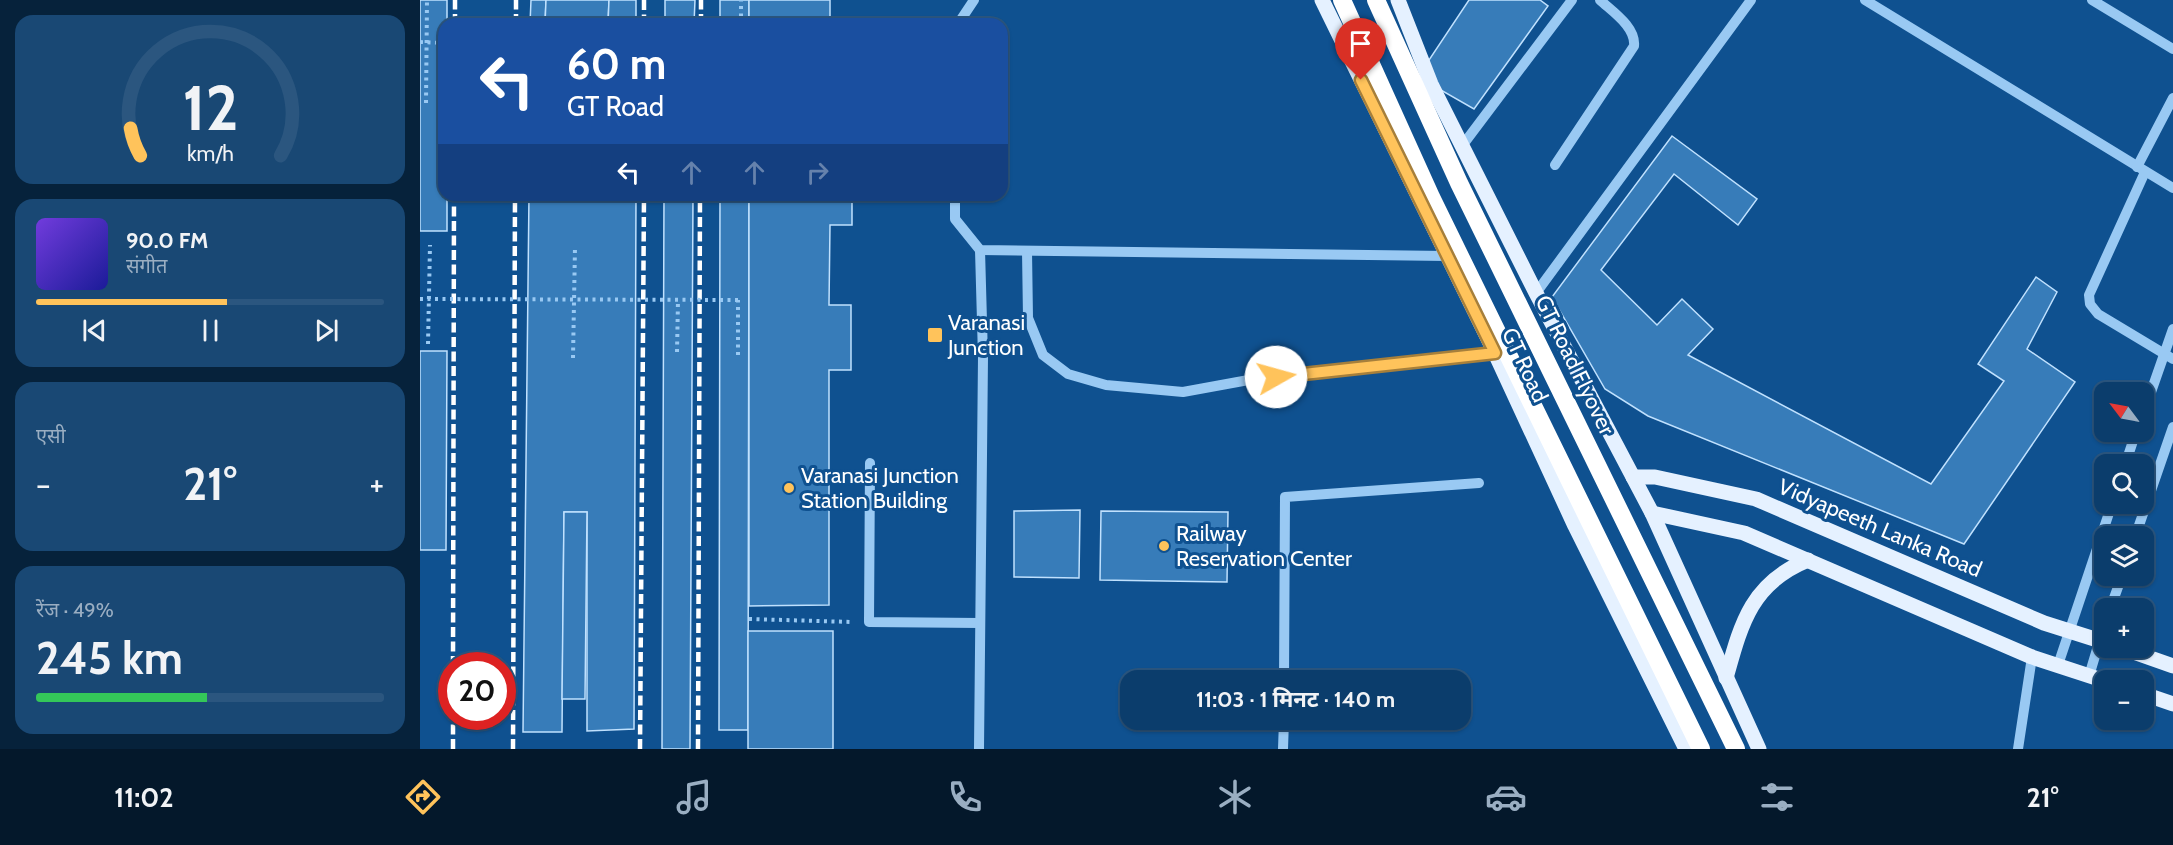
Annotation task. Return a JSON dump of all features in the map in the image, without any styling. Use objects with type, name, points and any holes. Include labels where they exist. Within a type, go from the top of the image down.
[{"type":"highway","points":[[1341,0],[1431,197],[1701,749]]},
{"type":"highway","name":"GT Road Flyover","points":[[1376,0],[1459,183],[1736,749]]},
{"type":"main road","name":"GT Road","points":[[1322,0],[1495,353],[1575,526],[1686,749]]},
{"type":"main road","name":"GT Road","points":[[1398,0],[1431,84],[1536,293],[1652,513],[1725,678],[1760,749]]},
{"type":"main road","name":"Vidyapeeth Lanka Road","points":[[1633,477],[1655,477],[1756,499],[2044,623],[2094,634]]},
{"type":"main road","points":[[1652,513],[1744,533],[2031,657],[2094,677]]},
{"type":"main road","points":[[1725,678],[1740,627],[1757,595],[1788,568],[1808,560]]},
{"type":"main road","points":[[2150,658],[2173,666]]},
{"type":"main road","points":[[2154,696],[2172,701]]},
{"type":"street","points":[[962,18],[974,0]]},
{"type":"street","points":[[1555,165],[1634,46],[1635,39],[1630,30],[1600,0]]},
{"type":"street","points":[[1536,293],[1751,0]]},
{"type":"street","points":[[1865,0],[2173,188]]},
{"type":"street","points":[[2092,0],[2173,49]]},
{"type":"street","points":[[1462,146],[1568,1]]},
{"type":"street","points":[[2168,357],[2098,314],[2090,304],[2088,295],[2173,98]]},
{"type":"street","points":[[956,201],[955,219],[980,250],[983,357],[979,749]]},
{"type":"street","points":[[980,250],[1447,256]]},
{"type":"street","points":[[1027,251],[1028,318],[1042,355],[1068,374],[1106,385],[1183,392],[1254,379],[1495,353]]},
{"type":"street","points":[[2154,388],[2168,357],[2173,329]]},
{"type":"street","points":[[2139,526],[2173,427]]},
{"type":"street","points":[[870,463],[869,622],[980,622]]},
{"type":"street","points":[[1284,670],[1285,497],[1479,483]]},
{"type":"street","points":[[2058,665],[2109,514]]},
{"type":"street","points":[[2018,749],[2031,657]]},
{"type":"street","points":[[2090,676],[2096,658]]},
{"type":"street","points":[[1283,749],[1284,730]]},
{"type":"path","points":[[426,103],[427,0]]},
{"type":"path","points":[[741,0],[741,18]]},
{"type":"path","points":[[420,42],[438,43]]},
{"type":"path","points":[[428,344],[430,245]]},
{"type":"path","points":[[573,358],[575,247]]},
{"type":"path","points":[[420,299],[738,300],[738,355]]},
{"type":"path","points":[[677,352],[678,300]]},
{"type":"path","points":[[748,619],[869,622]]},
{"type":"building","points":[[420,0],[447,0],[447,18],[438,18],[438,201],[447,201],[447,231],[420,231]]},
{"type":"building","points":[[531,0],[546,0],[545,18],[530,18]]},
{"type":"building","points":[[546,0],[609,0],[608,18],[545,18]]},
{"type":"building","points":[[609,0],[636,0],[636,18],[608,18]]},
{"type":"building","points":[[665,0],[695,0],[694,18],[665,18]]},
{"type":"building","points":[[720,0],[749,0],[749,18],[720,18]]},
{"type":"building","points":[[749,0],[830,0],[830,18],[749,18]]},
{"type":"building","points":[[1469,0],[1540,0],[1548,6],[1474,109],[1439,89],[1427,63]]},
{"type":"building","points":[[1672,136],[1757,199],[1738,225],[1674,174],[1601,270],[1657,325],[1682,299],[1713,329],[1688,355],[1931,484],[2004,381],[1978,364],[2036,277],[2057,292],[2027,349],[2075,382],[1964,544],[1648,416],[1605,389],[1552,297]]},
{"type":"building","points":[[529,201],[636,201],[634,729],[587,731],[587,512],[564,512],[562,732],[523,732]]},
{"type":"building","points":[[664,201],[693,201],[690,749],[662,749]]},
{"type":"building","points":[[720,201],[749,201],[748,730],[719,730]]},
{"type":"building","name":"Varanasi Junction Station Building","points":[[749,201],[852,201],[852,225],[830,225],[829,305],[851,305],[851,370],[829,370],[829,605],[749,606]]},
{"type":"building","points":[[420,351],[447,351],[446,550],[420,550]]},
{"type":"building","points":[[1080,510],[1079,578],[1014,577],[1014,511]]},
{"type":"building","name":"Railway Reservation Center","points":[[1101,511],[1228,512],[1227,582],[1100,580]]},
{"type":"building","points":[[564,512],[587,512],[585,699],[562,699]]},
{"type":"building","points":[[748,631],[833,631],[833,749],[748,749]]},
{"type":"railway","points":[[455,0],[455,18]]},
{"type":"railway","points":[[516,0],[516,18]]},
{"type":"railway","points":[[644,0],[644,18]]},
{"type":"railway","points":[[701,0],[701,18]]},
{"type":"railway","points":[[453,652],[454,201]]},
{"type":"railway","points":[[513,749],[515,201]]},
{"type":"railway","points":[[640,749],[644,201]]},
{"type":"railway","points":[[698,749],[700,201]]},
{"type":"railway","points":[[453,730],[453,749]]},
{"type":"place","name":"Varanasi Junction","points":[[935,335]]},
{"type":"place","name":"Varanasi Junction Station Building","points":[[789,488]]},
{"type":"place","name":"Railway Reservation Center","points":[[1164,546]]},
{"type":"route","points":[[1276,377],[1495,353],[1361,80]]}]
